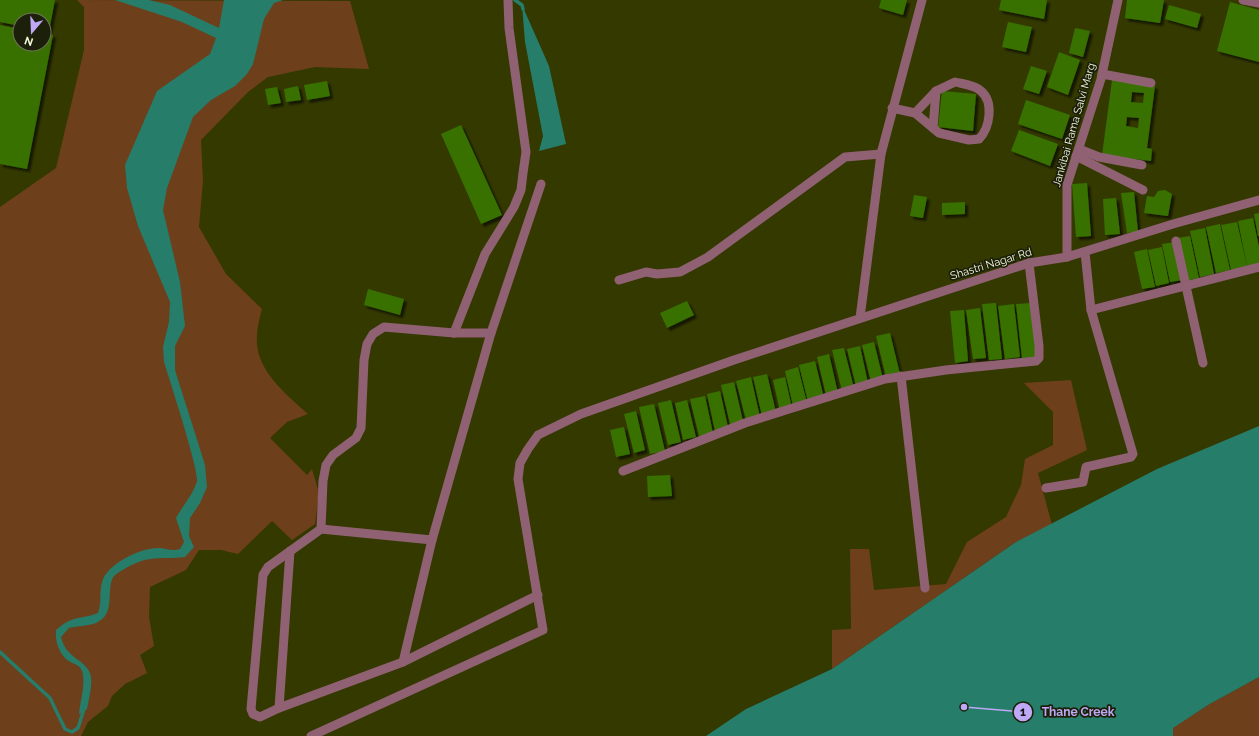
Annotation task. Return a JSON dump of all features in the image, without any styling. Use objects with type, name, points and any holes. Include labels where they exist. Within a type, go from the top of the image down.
[{"type":"street","points":[[454,333],[485,254],[514,207],[521,190],[526,152],[510,36],[508,0]]},
{"type":"street","points":[[860,318],[881,154],[892,108],[922,0]]},
{"type":"street","name":"Jankibai Rama Salvi Marg","points":[[1067,257],[1067,185],[1102,74],[1118,0]]},
{"type":"street","points":[[1243,0],[1259,3]]},
{"type":"street","points":[[1102,74],[1151,83]]},
{"type":"street","points":[[892,108],[915,113],[939,133],[969,140],[979,139],[984,135],[990,116],[987,99],[981,90],[955,82],[936,91],[915,113]]},
{"type":"street","points":[[933,128],[936,91]]},
{"type":"street","points":[[1078,153],[1142,165]]},
{"type":"street","points":[[1078,153],[1143,190]]},
{"type":"street","points":[[619,280],[646,272],[657,274],[680,272],[708,257],[845,158],[881,154]]},
{"type":"street","points":[[403,662],[432,540],[491,333],[541,184]]},
{"type":"street","name":"Shastri Nagar Rd","points":[[311,736],[543,630],[518,479],[520,463],[538,435],[580,414],[860,318],[1029,263],[1067,257],[1173,224],[1259,200]]},
{"type":"street","points":[[1176,241],[1203,363]]},
{"type":"street","points":[[1046,488],[1083,482],[1086,467],[1132,457],[1133,454],[1091,310],[1085,252]]},
{"type":"street","points":[[623,471],[745,423],[886,380],[901,376],[946,370],[1031,362],[1038,360],[1038,346],[1029,263]]},
{"type":"street","points":[[1091,310],[1259,267]]},
{"type":"street","points":[[321,529],[323,481],[326,465],[333,455],[356,438],[361,428],[364,360],[367,344],[373,334],[384,327],[454,333],[491,333]]},
{"type":"street","points":[[901,376],[924,588]]},
{"type":"street","points":[[432,540],[321,529],[268,567],[263,575],[251,709],[253,714],[260,717],[279,708],[403,662],[538,595]]},
{"type":"street","points":[[279,708],[290,551]]},
{"type":"shaded area","points":[[77,0],[350,1],[369,69],[315,67],[268,77],[248,92],[201,140],[203,181],[199,227],[226,274],[262,309],[258,326],[257,343],[259,354],[268,373],[275,383],[308,414],[287,422],[270,438],[307,475],[312,469],[319,493],[315,524],[292,540],[272,521],[238,554],[221,550],[199,550],[186,570],[150,587],[149,617],[154,646],[140,655],[147,673],[125,684],[112,696],[108,706],[88,722],[81,736],[0,736],[0,207],[56,168],[84,50],[84,7]]},
{"type":"shaded area","points":[[1071,380],[1087,450],[1038,473],[1052,525],[1016,542],[832,669],[832,630],[851,629],[850,549],[869,549],[874,590],[946,584],[967,542],[1006,517],[1021,485],[1025,459],[1053,445],[1053,412],[1024,383]]},
{"type":"shaded area","points":[[1259,677],[1259,736],[1173,736],[1172,728],[1208,705]]},
{"type":"water","points":[[115,0],[149,0],[170,5],[219,28],[224,0],[283,0],[274,3],[264,19],[253,64],[247,74],[235,86],[211,100],[193,117],[167,188],[163,210],[180,282],[185,326],[175,346],[175,370],[205,465],[207,487],[200,503],[190,518],[189,536],[194,547],[185,557],[149,559],[135,564],[115,575],[110,586],[109,607],[103,619],[93,624],[69,628],[61,637],[67,650],[86,666],[91,677],[91,689],[87,709],[79,714],[83,687],[82,671],[79,666],[68,661],[59,649],[56,638],[56,630],[67,622],[98,613],[102,582],[105,575],[117,563],[134,554],[151,549],[180,549],[184,542],[176,518],[197,481],[189,443],[164,362],[163,347],[169,322],[170,302],[138,226],[127,188],[125,165],[157,91],[210,54],[216,38],[182,22]]},
{"type":"water","points":[[522,5],[549,66],[566,144],[539,151],[543,136],[525,42]]},
{"type":"water","points":[[1259,426],[1259,677],[1208,705],[1173,728],[1173,736],[706,736],[746,709],[832,669],[1016,542],[1157,469]]},
{"type":"building","points":[[0,0],[55,0],[52,16],[52,12],[12,12],[12,24],[0,22]]},
{"type":"building","points":[[881,0],[907,0],[903,15],[879,8]]},
{"type":"building","points":[[1001,0],[1047,0],[1044,19],[999,10]]},
{"type":"building","points":[[1127,0],[1164,0],[1160,23],[1125,18]]},
{"type":"building","points":[[1230,2],[1259,10],[1259,62],[1217,51]]},
{"type":"building","points":[[1169,5],[1201,14],[1197,28],[1165,19]]},
{"type":"building","points":[[1008,22],[1032,27],[1026,52],[1002,47]]},
{"type":"building","points":[[0,25],[12,27],[12,52],[50,52],[27,169],[0,164]]},
{"type":"building","points":[[1075,28],[1090,31],[1083,57],[1069,53]]},
{"type":"building","points":[[1059,52],[1080,60],[1068,95],[1047,87]]},
{"type":"building","points":[[1031,66],[1047,71],[1039,94],[1023,89]]},
{"type":"building","points":[[1112,80],[1155,86],[1147,148],[1152,149],[1151,161],[1102,155]],"holes":[[[1132,92],[1144,93],[1143,103],[1131,102]],[[1127,117],[1139,118],[1138,128],[1126,126]]]},
{"type":"building","points":[[327,81],[330,96],[307,100],[304,85]]},
{"type":"building","points":[[298,86],[301,100],[286,102],[284,89]]},
{"type":"building","points":[[277,87],[281,103],[268,105],[265,89]]},
{"type":"building","points":[[942,91],[976,94],[973,131],[938,127]]},
{"type":"building","points":[[1026,100],[1070,115],[1062,139],[1018,124]]},
{"type":"building","points":[[461,125],[502,215],[481,224],[441,134]]},
{"type":"building","points":[[1019,130],[1058,144],[1050,166],[1011,151]]},
{"type":"building","points":[[1087,183],[1091,236],[1076,237],[1072,184]]},
{"type":"building","points":[[1165,190],[1172,194],[1168,216],[1144,213],[1147,196],[1154,197],[1158,191]]},
{"type":"building","points":[[1134,192],[1138,232],[1127,233],[1121,193]]},
{"type":"building","points":[[914,195],[927,197],[923,218],[910,216]]},
{"type":"building","points":[[1116,198],[1120,234],[1105,235],[1103,199]]},
{"type":"building","points":[[965,202],[965,214],[942,215],[942,203]]},
{"type":"building","points":[[1259,213],[1259,236],[1258,236],[1254,214]]},
{"type":"building","points":[[1253,218],[1259,247],[1259,263],[1247,266],[1238,221]]},
{"type":"building","points":[[1237,222],[1247,266],[1231,270],[1221,225]]},
{"type":"building","points":[[1220,224],[1230,270],[1216,273],[1206,227]]},
{"type":"building","points":[[1205,228],[1214,274],[1200,277],[1190,231]]},
{"type":"building","points":[[1190,236],[1199,278],[1186,281],[1177,238]]},
{"type":"building","points":[[1175,242],[1183,280],[1170,282],[1162,244]]},
{"type":"building","points":[[1162,247],[1169,283],[1156,286],[1148,250]]},
{"type":"building","points":[[1147,249],[1155,287],[1142,289],[1134,252]]},
{"type":"building","points":[[368,289],[404,299],[400,315],[364,305]]},
{"type":"building","points":[[687,301],[694,315],[667,328],[660,313]]},
{"type":"building","points":[[996,303],[1002,359],[989,360],[982,304]]},
{"type":"building","points":[[1031,303],[1037,357],[1022,358],[1016,304]]},
{"type":"building","points":[[1014,304],[1020,357],[1005,359],[998,306]]},
{"type":"building","points":[[980,308],[986,358],[973,359],[966,310]]},
{"type":"building","points":[[964,310],[968,361],[955,363],[950,311]]},
{"type":"building","points":[[890,333],[900,374],[886,377],[876,336]]},
{"type":"building","points":[[874,342],[883,379],[871,382],[862,345]]},
{"type":"building","points":[[860,346],[868,383],[856,386],[847,349]]},
{"type":"building","points":[[844,348],[854,388],[842,391],[832,350]]},
{"type":"building","points":[[829,354],[838,393],[826,395],[817,357]]},
{"type":"building","points":[[815,361],[824,398],[808,402],[799,365]]},
{"type":"building","points":[[798,367],[807,403],[793,406],[785,371]]},
{"type":"building","points":[[767,374],[776,412],[762,416],[753,377]]},
{"type":"building","points":[[751,377],[760,417],[746,420],[736,381]]},
{"type":"building","points":[[785,377],[792,408],[780,411],[773,380]]},
{"type":"building","points":[[734,382],[743,421],[730,424],[721,385]]},
{"type":"building","points":[[720,391],[728,427],[715,431],[707,394]]},
{"type":"building","points":[[705,396],[713,433],[699,436],[690,399]]},
{"type":"building","points":[[671,400],[681,442],[668,445],[658,403]]},
{"type":"building","points":[[687,400],[696,437],[683,440],[675,403]]},
{"type":"building","points":[[654,404],[665,451],[650,454],[639,407]]},
{"type":"building","points":[[636,411],[645,450],[634,453],[624,414]]},
{"type":"building","points":[[624,427],[630,454],[616,457],[610,430]]},
{"type":"building","points":[[670,475],[672,496],[648,497],[647,476]]},
{"type":"waterway","points":[[515,0],[522,5],[523,9]]},
{"type":"waterway","points":[[0,652],[50,698],[65,729],[72,732],[78,728],[84,709]]},
{"type":"place","name":"Thane Creek","points":[[964,707]]}]
